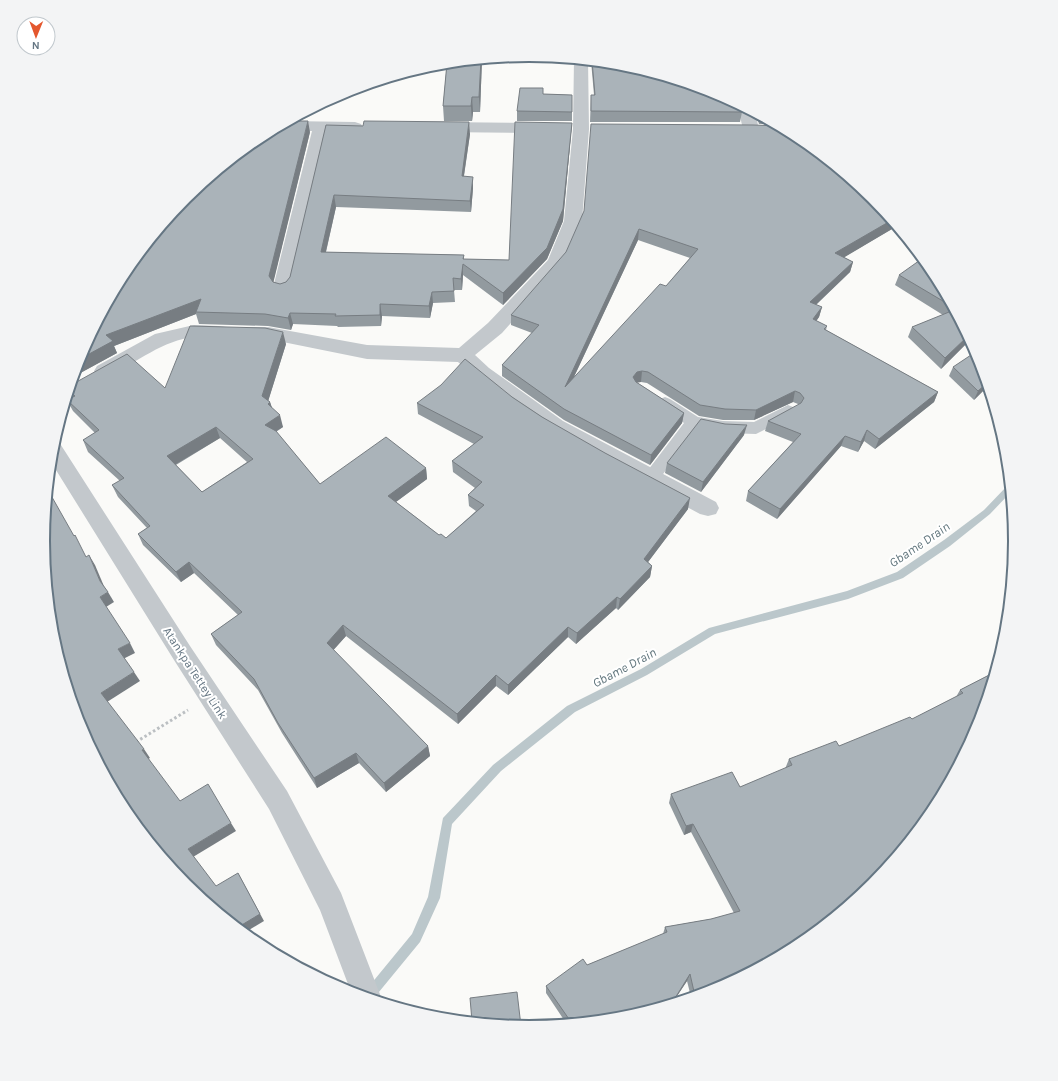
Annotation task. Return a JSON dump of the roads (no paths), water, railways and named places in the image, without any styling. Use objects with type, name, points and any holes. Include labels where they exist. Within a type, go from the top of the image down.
[{"type":"street","points":[[463,355],[495,328],[556,262],[573,221],[575,129],[581,65]]},
{"type":"street","points":[[748,115],[751,129]]},
{"type":"street","points":[[290,126],[368,127]]},
{"type":"street","points":[[282,288],[321,126]]},
{"type":"street","points":[[424,127],[575,129]]},
{"type":"street","points":[[89,379],[162,338],[194,331],[268,334],[367,352],[463,355],[482,373],[556,426],[708,508]]},
{"type":"street","name":"Atankpa Tettey Link","points":[[58,456],[211,698],[278,800],[331,903],[364,990]]},
{"type":"lane","points":[[655,396],[694,422],[723,427],[756,428],[792,409]]},
{"type":"lane","points":[[651,478],[694,422]]},
{"type":"waterway","name":"Gbame Drain","points":[[371,993],[416,938],[434,898],[447,822],[497,768],[571,709],[644,672],[712,631],[848,595],[900,575],[947,543],[987,512],[1005,493]]}]
